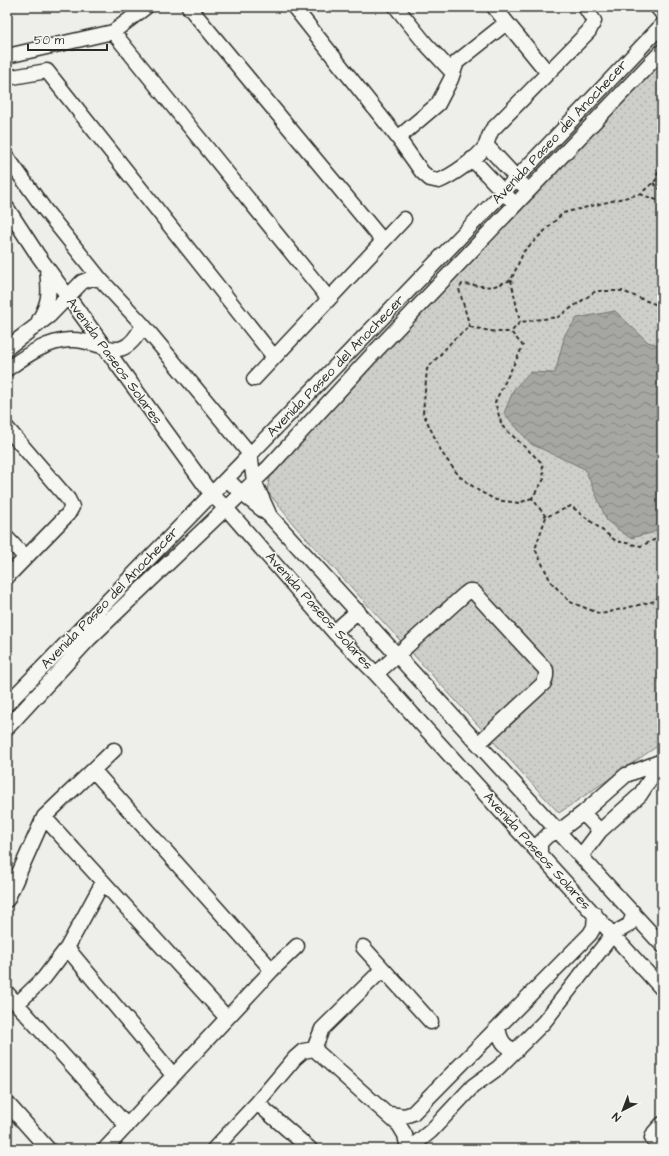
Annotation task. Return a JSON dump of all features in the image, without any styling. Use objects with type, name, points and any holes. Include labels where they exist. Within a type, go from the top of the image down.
[{"type":"street","points":[[7,56],[113,32],[146,7]]},
{"type":"street","points":[[189,7],[383,241]]},
{"type":"street","points":[[294,7],[398,138],[422,172],[430,179],[439,182],[458,171],[486,146],[492,130],[589,31],[594,21],[585,7]]},
{"type":"street","points":[[396,7],[425,43],[453,73]]},
{"type":"street","points":[[494,7],[548,73]]},
{"type":"street","points":[[657,7],[662,13]]},
{"type":"street","points":[[398,138],[438,104],[457,62],[506,23]]},
{"type":"street","name":"Avenida Paseo del Anochecer","points":[[7,704],[212,495],[504,192],[662,25]]},
{"type":"street","points":[[113,32],[329,298]]},
{"type":"street","name":"Avenida Paseo del Anochecer","points":[[7,728],[89,640],[254,481],[662,51]]},
{"type":"street","points":[[7,78],[47,71],[274,357]]},
{"type":"street","points":[[486,146],[529,191]]},
{"type":"street","points":[[7,157],[101,280],[143,325],[250,454]]},
{"type":"street","points":[[472,159],[517,204]]},
{"type":"street","name":"Avenida Paseos Solares","points":[[7,208],[46,267],[212,495],[226,508],[334,632],[376,674],[662,989]]},
{"type":"street","points":[[254,379],[404,219]]},
{"type":"street","points":[[35,326],[46,308],[50,294],[46,267]]},
{"type":"street","points":[[7,348],[50,316],[82,282],[92,278],[101,280]]},
{"type":"street","points":[[7,369],[39,348],[70,340],[87,342],[106,349],[124,347],[135,340],[143,325]]},
{"type":"street","points":[[7,428],[68,499],[72,507],[68,514],[7,577]]},
{"type":"street","name":"Avenida Paseos Solares","points":[[250,454],[254,481],[269,515]]},
{"type":"street","name":"Avenida Paseos Solares","points":[[227,479],[241,493],[269,515],[480,744],[558,832],[662,945]]},
{"type":"street","points":[[7,538],[24,558]]},
{"type":"street","points":[[376,674],[469,591],[474,591],[546,670],[544,683],[480,744]]},
{"type":"street","points":[[334,632],[358,611]]},
{"type":"street","points":[[7,900],[44,817],[114,750]]},
{"type":"street","points":[[540,856],[540,843],[548,835],[558,832],[583,813],[626,775],[662,761]]},
{"type":"street","points":[[581,856],[600,831],[640,794],[662,761]]},
{"type":"street","points":[[94,770],[272,970]]},
{"type":"street","points":[[583,813],[600,831]]},
{"type":"street","points":[[44,817],[227,1018]]},
{"type":"street","points":[[17,1004],[44,978],[67,948],[103,882]]},
{"type":"street","points":[[314,1049],[329,1064],[389,1114],[402,1130],[408,1149],[431,1131],[473,1086],[498,1068],[544,1022],[613,934],[629,925],[633,912]]},
{"type":"street","points":[[389,1114],[405,1116],[413,1113],[590,934],[594,927],[595,914]]},
{"type":"street","points":[[105,1149],[272,970],[297,946]]},
{"type":"street","points":[[363,947],[431,1022]]},
{"type":"street","points":[[67,948],[173,1075]]},
{"type":"street","points":[[314,1049],[322,1029],[383,969]]},
{"type":"street","points":[[7,993],[126,1126]]},
{"type":"street","points":[[498,1027],[503,1043],[509,1049],[517,1050]]},
{"type":"street","points":[[214,1149],[257,1103],[295,1058],[303,1051],[314,1049]]},
{"type":"street","points":[[7,1103],[48,1149]]},
{"type":"street","points":[[257,1103],[310,1149]]},
{"type":"street","points":[[658,1149],[652,1138],[654,1133],[662,1124]]},
{"type":"path","points":[[520,322],[511,280],[524,252],[563,213],[640,194],[656,180],[662,156]]},
{"type":"path","points":[[653,182],[662,191]]},
{"type":"path","points":[[640,194],[647,198],[662,202]]},
{"type":"path","points":[[470,327],[459,289],[462,284],[492,287],[511,280]]},
{"type":"path","points":[[511,332],[523,346],[495,402],[502,426],[542,462],[544,479],[532,498],[519,503],[496,500],[478,491],[459,476],[442,453],[423,413],[427,369],[455,338],[470,327],[496,332],[511,332],[520,322],[558,316],[596,292],[622,291],[662,307]]},
{"type":"path","points":[[532,498],[546,517]]},
{"type":"path","points":[[662,536],[641,546],[616,542],[571,506],[546,517],[535,549],[551,582],[570,602],[601,614],[655,601],[662,594]]},
{"type":"shaded area","points":[[662,52],[662,743],[559,813],[295,526],[267,491],[270,474]]},
{"type":"water","points":[[615,311],[648,342],[662,346],[662,526],[652,533],[630,538],[607,521],[585,469],[531,444],[504,413],[514,389],[530,372],[555,373],[565,334],[577,318]]}]
